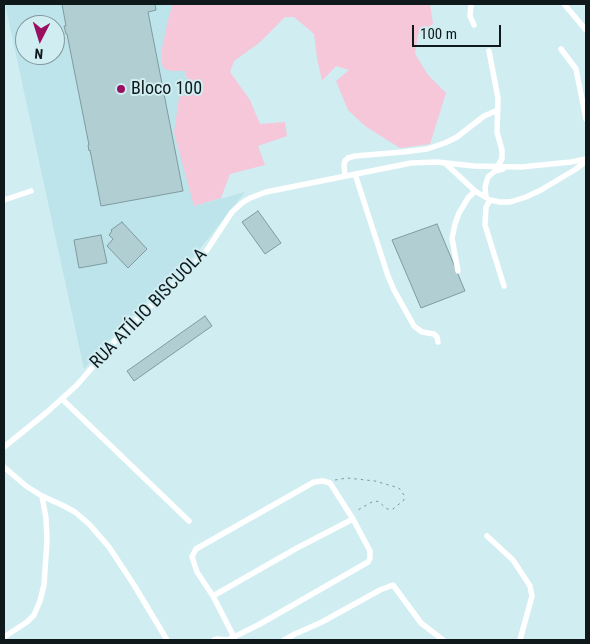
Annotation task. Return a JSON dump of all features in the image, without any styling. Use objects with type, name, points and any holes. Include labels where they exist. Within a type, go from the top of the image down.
[{"type":"street","points":[[471,4],[470,16],[474,25]]},
{"type":"street","points":[[564,4],[586,30]]},
{"type":"street","points":[[561,49],[576,69],[586,119]]},
{"type":"street","points":[[489,51],[498,98],[496,122],[502,150],[502,158],[497,167]]},
{"type":"street","points":[[345,176],[344,165],[348,158],[428,149],[445,143],[484,116],[498,110]]},
{"type":"street","name":"RUA ATÍLIO BISCUOLA","points":[[445,163],[475,191],[488,199],[510,202],[526,197],[549,185],[586,160]]},
{"type":"street","name":"RUA ATÍLIO BISCUOLA","points":[[4,447],[62,399],[89,372],[121,334],[199,259],[232,212],[257,194],[411,163],[430,162],[508,167],[536,166],[586,160]]},
{"type":"street","points":[[504,286],[485,225],[488,199],[485,187],[488,177],[495,171],[508,167]]},
{"type":"street","points":[[355,174],[394,290],[414,326],[422,332],[434,334],[438,342]]},
{"type":"street","points":[[4,200],[31,191]]},
{"type":"street","points":[[458,271],[452,238],[459,213],[468,198],[475,191]]},
{"type":"street","points":[[62,399],[189,521]]},
{"type":"street","points":[[4,467],[26,486],[75,512],[90,524],[134,585],[165,639]]},
{"type":"street","points":[[214,640],[234,638],[368,562],[370,551],[352,516],[330,483],[323,481],[314,482],[196,549],[192,557],[197,572],[213,596],[234,638]]},
{"type":"street","points":[[4,638],[34,615],[40,601],[44,585],[47,540],[42,496]]},
{"type":"street","points":[[213,596],[352,516]]},
{"type":"street","points":[[487,536],[513,560],[530,586],[532,596],[520,640]]},
{"type":"street","points":[[284,640],[393,585],[421,623],[443,640]]},
{"type":"path","points":[[330,483],[347,478],[366,480],[399,488],[404,495],[404,500],[393,509],[387,509],[379,502],[374,501],[352,516]]},
{"type":"shaded area","points":[[5,4],[173,4],[168,20],[171,71],[185,71],[190,93],[179,97],[194,206],[245,192],[195,255],[123,325],[84,369],[18,65],[65,65],[65,15],[15,15],[15,50]]},
{"type":"shaded area","points":[[173,4],[430,4],[433,24],[418,34],[415,54],[428,75],[446,93],[430,144],[400,148],[365,126],[348,110],[336,81],[349,70],[336,66],[322,81],[314,34],[294,17],[285,17],[259,43],[234,61],[230,72],[250,100],[260,124],[285,122],[287,136],[258,146],[265,165],[230,174],[221,198],[194,206],[174,133],[179,97],[190,93],[185,71],[171,71],[163,68],[161,60],[168,20]]},
{"type":"building","name":"Bloco 100","points":[[62,4],[155,4],[156,10],[148,12],[183,191],[101,206],[65,30]]},
{"type":"building","points":[[258,211],[281,243],[265,254],[242,222]]},
{"type":"building","points":[[122,222],[147,249],[128,268],[107,246],[113,239],[109,235],[111,230]]},
{"type":"building","points":[[437,224],[465,291],[421,308],[392,240]]},
{"type":"building","points":[[101,235],[107,263],[79,268],[74,240]]},
{"type":"building","points":[[205,316],[212,326],[134,381],[127,371]]},
{"type":"place","name":"Bloco 100","points":[[121,89]]}]
